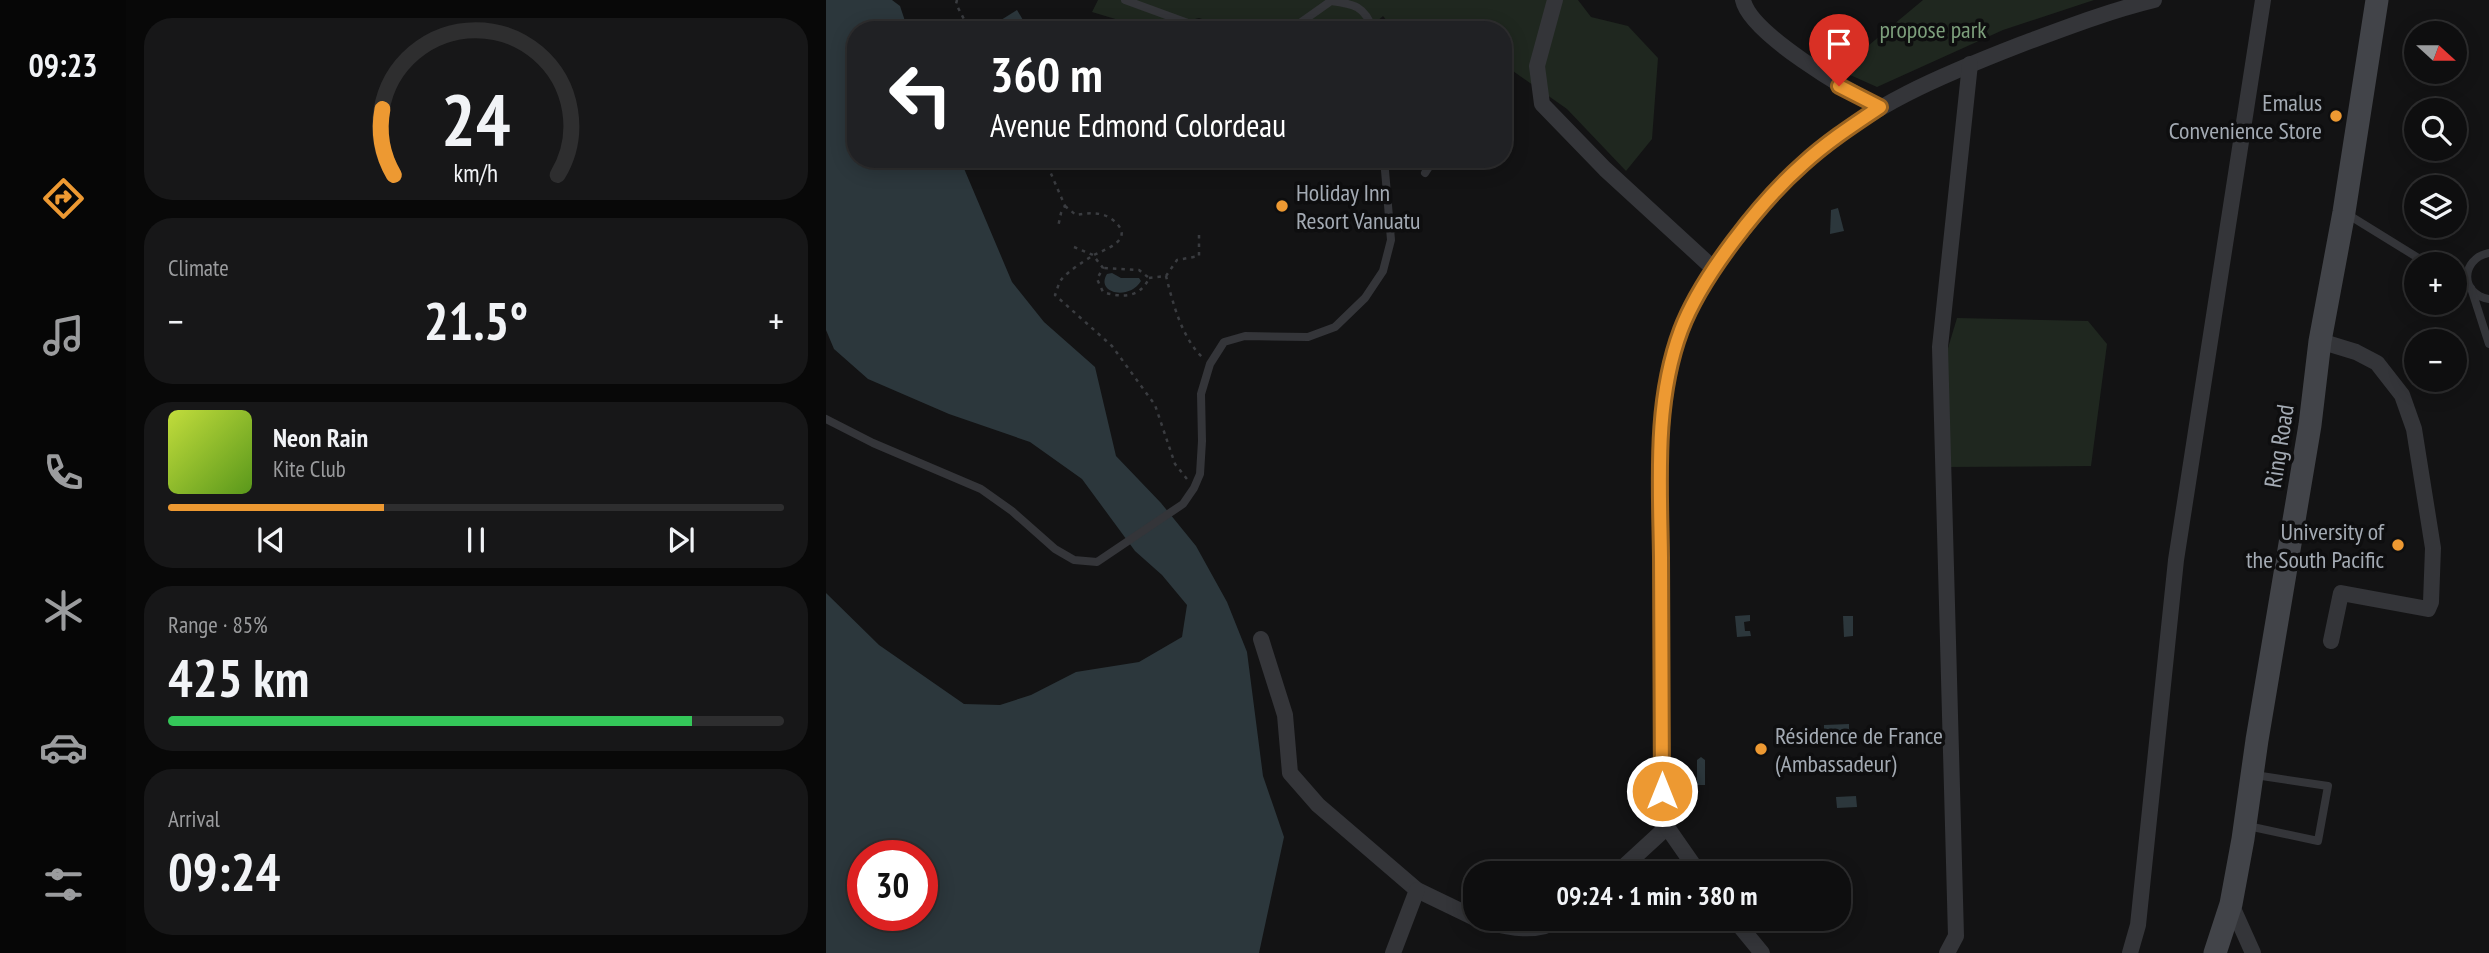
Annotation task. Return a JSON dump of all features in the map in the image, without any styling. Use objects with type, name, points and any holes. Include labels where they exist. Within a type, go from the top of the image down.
[{"type":"main road","name":"Ring Road","points":[[2216,953],[2231,904],[2245,825],[2310,425],[2320,341],[2344,212],[2364,69],[2377,0]]},
{"type":"main road","name":"Ring Road","points":[[2364,69],[2391,0]]},
{"type":"street","points":[[1555,0],[1537,66],[1542,104],[1605,169],[1714,269]]},
{"type":"street","points":[[1744,0],[1754,20],[1778,41],[1839,86],[1880,107]]},
{"type":"street","points":[[1691,861],[1667,827],[1662,791],[1660,438],[1672,359],[1682,327],[1714,269],[1736,239],[1787,179],[1837,136],[1880,107],[1970,64],[2131,5],[2154,0]]},
{"type":"street","points":[[2130,953],[2138,925],[2176,560],[2263,0]]},
{"type":"street","points":[[1947,953],[1956,936],[1940,347],[1970,64]]},
{"type":"street","points":[[2320,341],[2356,352],[2377,363],[2402,396],[2414,429],[2433,548],[2431,602],[2428,609],[2341,593],[2331,641]]},
{"type":"street","points":[[1261,639],[1285,715],[1290,773],[1318,805],[1417,890],[1463,912]]},
{"type":"street","points":[[1630,861],[1667,827]]},
{"type":"street","points":[[1393,953],[1417,890]]},
{"type":"street","points":[[2231,904],[2253,953]]},
{"type":"street","points":[[1744,931],[1762,953]]},
{"type":"lane","points":[[1125,0],[1182,21]]},
{"type":"lane","points":[[1303,21],[1331,1],[1355,5],[1370,21]]},
{"type":"lane","points":[[826,419],[873,443],[981,489],[1073,561],[1097,562],[1183,504],[1194,488],[1200,474],[1201,394],[1210,364],[1224,342],[1245,336],[1308,337],[1335,327],[1365,298],[1383,271],[1391,240],[1385,168]]},
{"type":"lane","points":[[1425,173],[1428,168]]},
{"type":"lane","points":[[2344,212],[2409,252]]},
{"type":"lane","points":[[2488,250],[2471,263],[2468,271],[2489,344]]},
{"type":"lane","points":[[2467,286],[2477,295],[2489,299]]},
{"type":"lane","points":[[2245,825],[2318,841],[2328,786],[2253,775]]},
{"type":"path","points":[[957,0],[956,4],[964,21]]},
{"type":"path","points":[[1048,168],[1065,206],[1076,215],[1092,212],[1108,216],[1121,232],[1119,242],[1111,249],[1093,255],[1060,281],[1055,295],[1112,346],[1155,405],[1175,464],[1194,488]]},
{"type":"path","points":[[1058,227],[1060,213],[1065,206]]},
{"type":"path","points":[[1199,232],[1199,256],[1177,260],[1166,276],[1174,308],[1197,352],[1210,364]]},
{"type":"path","points":[[1074,247],[1093,255],[1103,268],[1139,270],[1149,278],[1166,276]]},
{"type":"path","points":[[1103,268],[1097,279],[1103,292],[1117,296],[1132,296],[1146,285],[1149,278]]},
{"type":"green space","points":[[1098,0],[1578,0],[1591,17],[1628,26],[1658,58],[1652,139],[1626,171],[1567,109],[1512,70],[1512,21],[1387,21],[1383,16],[1377,21],[1208,21],[1199,18],[1187,21],[1122,21],[1092,12]]},
{"type":"green space","name":"propose park","points":[[1923,0],[2094,0],[2003,30],[1877,87],[1839,70]]},
{"type":"green space","points":[[1957,318],[2088,321],[2107,344],[2091,466],[1946,467],[1948,348]]},
{"type":"shaded area","points":[[826,0],[892,0],[900,6],[905,21],[847,21],[847,168],[964,168],[1012,282],[1044,322],[1095,367],[1116,456],[1161,503],[1196,546],[1227,602],[1247,652],[1263,776],[1284,837],[1259,953],[826,953],[826,593],[879,645],[964,704],[1000,705],[1031,695],[1076,672],[1139,662],[1182,637],[1187,605],[1162,575],[1135,551],[1082,479],[1030,442],[949,414],[868,379],[834,349],[826,330]]},
{"type":"shaded area","points":[[1017,10],[1024,21],[999,21]]},
{"type":"shaded area","points":[[1838,208],[1844,231],[1830,234],[1831,210]]},
{"type":"shaded area","points":[[1112,273],[1121,278],[1139,278],[1141,281],[1129,291],[1115,292],[1109,290],[1105,281],[1107,274]]},
{"type":"shaded area","points":[[1750,615],[1750,621],[1744,622],[1745,631],[1750,631],[1751,636],[1737,637],[1735,616]]},
{"type":"shaded area","points":[[1843,616],[1853,616],[1853,636],[1844,637]]},
{"type":"shaded area","points":[[1849,724],[1849,729],[1852,729],[1850,738],[1824,739],[1824,725]]},
{"type":"shaded area","points":[[1701,757],[1705,760],[1705,785],[1697,785],[1697,760]]},
{"type":"shaded area","points":[[1856,796],[1857,807],[1837,808],[1836,797]]},
{"type":"place","name":"Emalus Convenience Store","points":[[2336,116]]},
{"type":"place","name":"Holiday Inn Resort Vanuatu","points":[[1282,206]]},
{"type":"place","name":"University of the South Pacific","points":[[2398,545]]},
{"type":"place","name":"Résidence de France (Ambassadeur)","points":[[1761,749]]},
{"type":"route","points":[[1662,791],[1660,438],[1672,359],[1682,327],[1714,269],[1736,239],[1780,186],[1803,164],[1837,136],[1880,107],[1839,86]]}]
